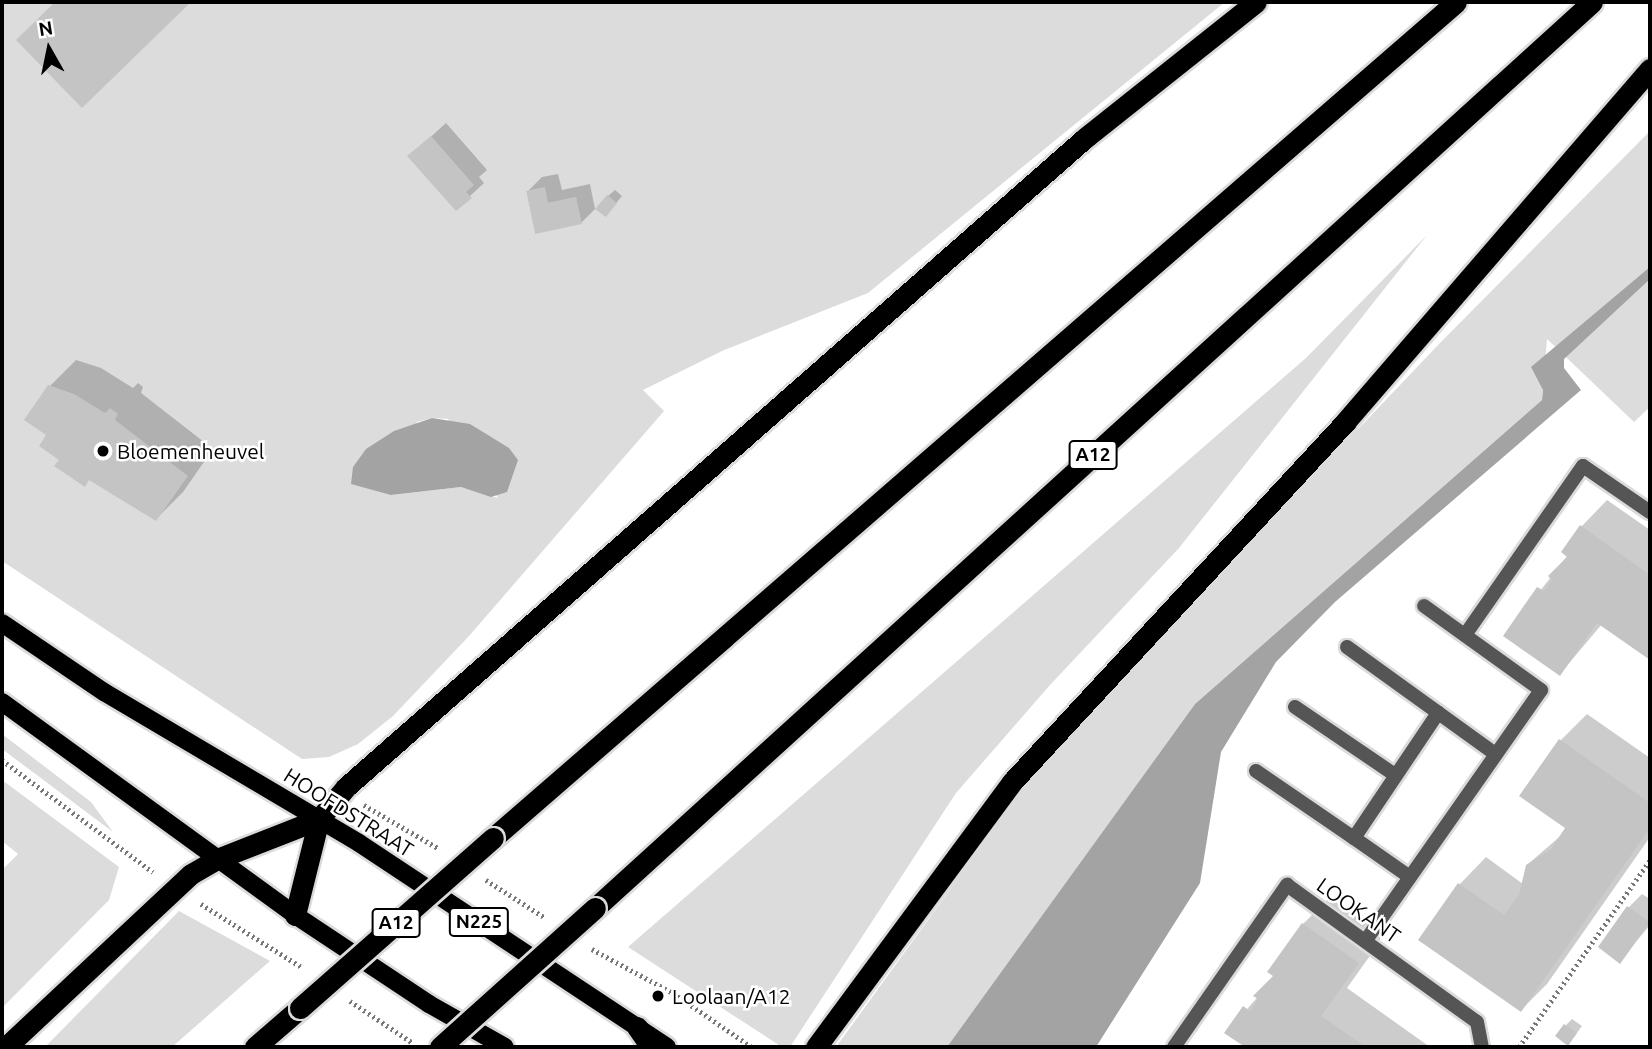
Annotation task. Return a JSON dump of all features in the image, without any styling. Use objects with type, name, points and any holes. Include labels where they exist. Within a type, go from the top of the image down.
[{"type":"highway","points":[[295,915],[319,819],[346,787],[1085,138],[1256,2]]},
{"type":"highway","name":"A12","points":[[255,1047],[1456,2]]},
{"type":"highway","name":"A12","points":[[440,1047],[1592,2]]},
{"type":"highway","points":[[816,1047],[1012,782],[1346,421],[1650,69]]},
{"type":"highway","points":[[6,1047],[174,889],[217,859],[319,819]]},
{"type":"highway","points":[[637,1027],[650,1047]]},
{"type":"main road","name":"HOOFDSTRAAT","points":[[2,622],[104,692],[319,819],[667,1047]]},
{"type":"main road","points":[[2,702],[295,915],[429,1004],[505,1047]]},
{"type":"lane","points":[[1465,635],[1583,466],[1650,512]]},
{"type":"lane","points":[[1366,940],[1494,753],[1541,690],[1423,606]]},
{"type":"lane","points":[[1347,647],[1494,753]]},
{"type":"lane","points":[[1295,706],[1395,775]]},
{"type":"lane","points":[[1354,838],[1438,713]]},
{"type":"lane","points":[[1255,771],[1410,877]]},
{"type":"lane","name":"LOOKANT","points":[[1174,1047],[1287,885],[1477,1022],[1482,1047]]},
{"type":"path","points":[[2,760],[174,889],[310,972]]},
{"type":"path","points":[[1519,1047],[1650,860]]},
{"type":"path","points":[[340,994],[419,1047]]},
{"type":"shaded area","points":[[2,2],[1225,2],[868,293],[722,351],[643,390],[664,411],[469,636],[393,716],[358,744],[329,757],[302,759],[2,561]],"holes":[[[526,191],[548,203],[576,197],[581,224],[535,233]],[[432,418],[448,419],[498,498],[461,487],[391,495],[417,422]]]},
{"type":"shaded area","points":[[1650,131],[1650,407],[1634,422],[1547,339],[1542,400],[1195,704],[947,1047],[836,1047],[1046,757],[1440,343]]},
{"type":"shaded area","points":[[1427,235],[1179,548],[1050,685],[956,793],[790,1047],[782,1047],[628,947],[1306,358]]},
{"type":"shaded area","points":[[1650,267],[1650,279],[1564,359],[1564,368],[1581,390],[1335,602],[1276,662],[1221,752],[1200,883],[1096,1047],[947,1047],[1195,704],[1542,400],[1543,390],[1531,367]]},
{"type":"shaded area","points":[[432,418],[470,424],[509,448],[518,460],[507,492],[491,497],[461,487],[391,495],[351,484],[353,467],[366,449],[394,431]]},
{"type":"shaded area","points":[[2,734],[91,802],[113,832],[2,749]]},
{"type":"shaded area","points":[[2,780],[119,867],[109,900],[2,1008],[2,870],[18,854],[2,841]]},
{"type":"shaded area","points":[[179,911],[270,961],[172,1047],[45,1047]]},
{"type":"building","points":[[55,2],[191,2],[82,108],[16,40]]},
{"type":"building","points":[[431,136],[474,185],[466,192],[472,198],[456,211],[407,156]]},
{"type":"building","points":[[545,187],[548,203],[576,197],[582,224],[535,234],[526,191]]},
{"type":"building","points":[[607,195],[617,203],[606,217],[595,209]]},
{"type":"building","name":"Bloemenheuvel","points":[[48,385],[74,394],[105,413],[110,408],[118,414],[115,420],[188,476],[156,521],[89,480],[85,487],[54,466],[59,460],[39,446],[46,435],[24,420]]},
{"type":"building","points":[[1580,525],[1650,575],[1650,660],[1597,623],[1560,676],[1503,636],[1537,587],[1544,591],[1552,580],[1548,576],[1567,557],[1561,552]]},
{"type":"building","points":[[1559,739],[1650,803],[1650,828],[1521,1012],[1418,940],[1458,883],[1504,915],[1519,895],[1526,865],[1551,849],[1565,828],[1519,796]]},
{"type":"building","points":[[1627,906],[1650,922],[1620,964],[1598,947]]},
{"type":"building","points":[[1302,923],[1359,963],[1321,1016],[1366,1047],[1245,1047],[1224,1033],[1243,1006],[1250,1011],[1258,999],[1253,996],[1273,976],[1267,972]]},
{"type":"building","points":[[1564,1024],[1577,1033],[1568,1046],[1555,1036]]},
{"type":"place","name":"Bloemenheuvel","points":[[103,451]]},
{"type":"place","name":"Loolaan/A12","points":[[658,996]]}]
